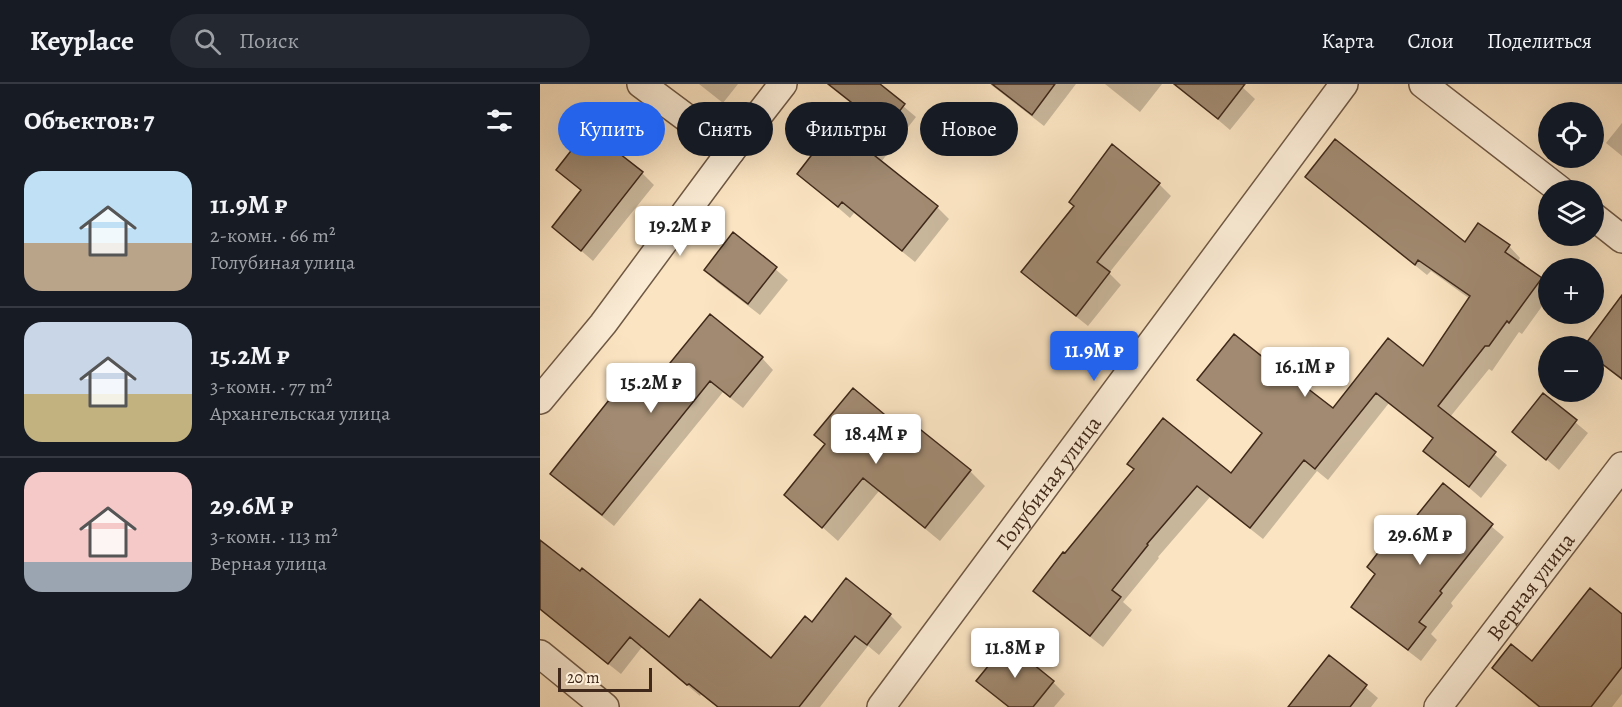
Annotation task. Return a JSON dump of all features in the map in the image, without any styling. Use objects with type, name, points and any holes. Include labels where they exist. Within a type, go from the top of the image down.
[{"type":"street","points":[[641,84],[677,111]]},
{"type":"street","points":[[769,102],[783,84]]},
{"type":"street","name":"Голубиная улица","points":[[880,707],[1344,84]]},
{"type":"street","points":[[1423,84],[1547,180]]},
{"type":"street","points":[[540,400],[603,324],[727,156]]},
{"type":"street","points":[[1604,225],[1622,239]]},
{"type":"street","name":"Верная улица","points":[[1438,707],[1622,466]]},
{"type":"street","points":[[540,654],[605,707]]},
{"type":"building","points":[[828,84],[880,84],[902,102],[851,102]]},
{"type":"building","points":[[992,84],[1055,84],[1032,115]]},
{"type":"building","points":[[1174,84],[1245,84],[1218,119]]},
{"type":"building","points":[[1335,139],[1465,242],[1478,223],[1510,245],[1505,252],[1538,275],[1538,283],[1509,323],[1507,321],[1489,346],[1485,346],[1438,406],[1496,452],[1469,487],[1423,451],[1433,438],[1376,393],[1315,469],[1304,460],[1250,528],[1197,486],[1147,544],[1112,590],[1121,597],[1090,636],[1033,591],[1134,469],[1127,464],[1163,418],[1231,473],[1262,433],[1197,380],[1234,334],[1305,391],[1307,388],[1333,408],[1388,338],[1423,366],[1470,296],[1418,260],[1415,265],[1305,177]]},
{"type":"building","points":[[1112,144],[1160,183],[1097,262],[1110,272],[1076,316],[1021,272],[1074,206],[1069,202]]},
{"type":"building","points":[[567,156],[623,156],[643,172],[581,251],[552,227],[581,190],[556,170]]},
{"type":"building","points":[[811,156],[875,156],[938,206],[902,251],[842,202],[838,207],[797,174]]},
{"type":"building","points":[[733,232],[777,267],[748,304],[704,270]]},
{"type":"building","points":[[1622,295],[1622,379],[1604,365],[1604,336],[1591,336],[1600,324],[1604,324],[1604,319]]},
{"type":"building","points":[[710,314],[763,357],[730,397],[710,381],[602,515],[550,474],[629,375],[648,390]]},
{"type":"building","points":[[853,388],[909,435],[916,426],[971,470],[925,528],[863,478],[822,528],[784,495],[825,444],[814,435]]},
{"type":"building","points":[[1538,399],[1538,402],[1554,402],[1577,420],[1546,460],[1512,432]]},
{"type":"building","points":[[1443,483],[1493,524],[1440,591],[1442,593],[1419,622],[1426,627],[1408,650],[1351,607],[1375,574],[1367,567],[1384,545],[1389,550]]},
{"type":"building","points":[[540,540],[580,571],[582,568],[669,637],[700,599],[771,658],[805,616],[812,622],[846,578],[891,614],[867,645],[855,636],[799,707],[718,707],[689,684],[687,685],[630,637],[608,664],[540,609]]},
{"type":"building","points":[[1590,588],[1622,614],[1622,667],[1591,707],[1540,707],[1492,668],[1511,644],[1532,661]]},
{"type":"building","points":[[1007,643],[1054,681],[1033,707],[1009,707],[976,681]]},
{"type":"building","points":[[1329,655],[1367,685],[1350,707],[1288,707]]}]
